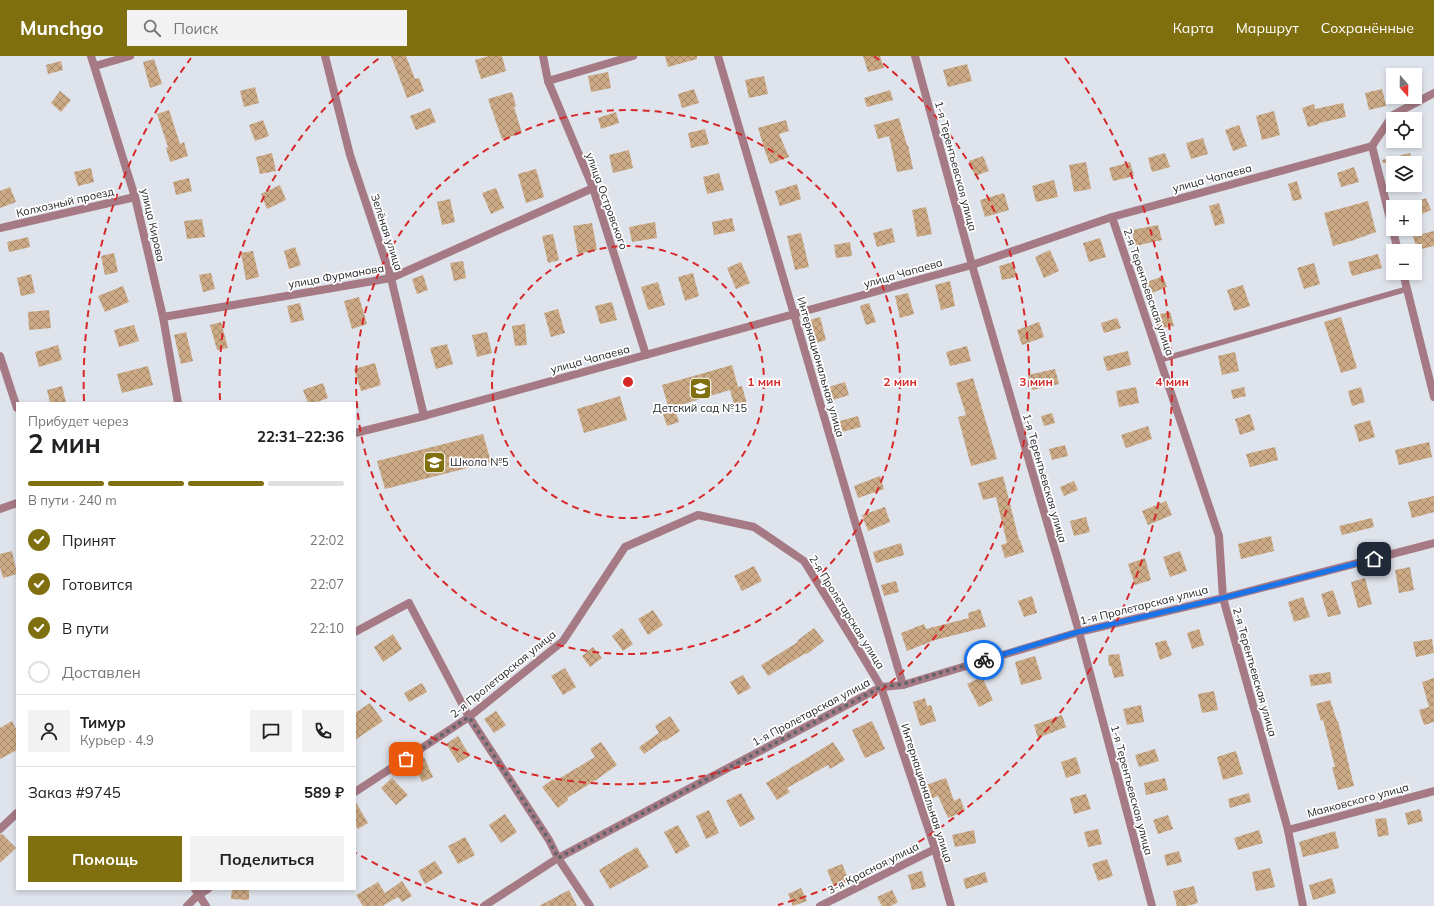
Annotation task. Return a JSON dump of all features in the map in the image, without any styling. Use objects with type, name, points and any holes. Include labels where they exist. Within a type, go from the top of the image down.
[{"type":"street","name":"улица Кирова","points":[[91,56],[135,197],[162,317],[178,402]]},
{"type":"street","points":[[95,66],[130,56]]},
{"type":"street","name":"Зелёная улица","points":[[325,56],[350,155],[391,278],[424,416]]},
{"type":"street","name":"улица Островского","points":[[543,56],[548,81],[593,188],[646,355]]},
{"type":"street","points":[[548,81],[633,56]]},
{"type":"street","name":"Интернациональная улица","points":[[718,56],[903,684]]},
{"type":"street","name":"1-я Терентьевская улица","points":[[915,56],[972,265],[1078,632],[1152,906]]},
{"type":"street","points":[[1396,244],[1372,146],[1393,114],[1434,94]]},
{"type":"street","name":"улица Чапаева","points":[[356,433],[424,416],[972,265],[1112,217],[1372,146]]},
{"type":"street","name":"улица Фурманова","points":[[162,317],[391,278],[593,188]]},
{"type":"street","name":"Колхозный проезд","points":[[0,228],[135,197]]},
{"type":"street","name":"2-я Терентьевская улица","points":[[1112,217],[1219,536],[1223,598],[1288,830],[1302,906]]},
{"type":"street","points":[[1405,280],[1434,397]]},
{"type":"street","points":[[0,356],[16,405]]},
{"type":"street","points":[[0,509],[16,503]]},
{"type":"street","name":"2-я Пролетарская улица","points":[[356,791],[469,717],[563,641],[625,547],[698,515],[754,527],[804,561],[881,687]]},
{"type":"street","name":"1-я Пролетарская улица","points":[[484,906],[558,858],[881,687],[903,684],[1078,632],[1223,598],[1434,544]]},
{"type":"street","points":[[356,631],[409,603],[469,717],[590,906]]},
{"type":"street","name":"Интернациональная улица","points":[[881,687],[935,849],[951,906]]},
{"type":"street","name":"Маяковского улица","points":[[1288,830],[1434,791]]},
{"type":"street","points":[[0,828],[16,814]]},
{"type":"street","name":"3-я Красная улица","points":[[820,906],[935,849]]},
{"type":"street","points":[[186,906],[196,892],[206,906]]},
{"type":"lane","points":[[1160,360],[1407,289]]},
{"type":"building","points":[[391,56],[406,56],[415,79],[419,78],[424,91],[407,98]]},
{"type":"building","points":[[489,56],[502,56],[506,71],[481,79],[475,60]]},
{"type":"building","points":[[665,56],[697,56],[697,59],[668,67]]},
{"type":"building","points":[[863,56],[880,56],[884,68],[868,72]]},
{"type":"building","points":[[154,59],[162,84],[150,88],[143,62]]},
{"type":"building","points":[[61,61],[63,70],[48,74],[46,65]]},
{"type":"building","points":[[967,64],[972,81],[948,87],[943,70]]},
{"type":"building","points":[[608,72],[611,88],[591,92],[588,76]]},
{"type":"building","points":[[764,76],[768,94],[749,98],[745,80]]},
{"type":"building","points":[[255,87],[259,103],[244,107],[240,91]]},
{"type":"building","points":[[694,89],[699,103],[682,108],[678,94]]},
{"type":"building","points":[[1382,89],[1386,106],[1369,110],[1365,93]]},
{"type":"building","points":[[890,90],[893,100],[867,107],[864,98]]},
{"type":"building","points":[[60,91],[71,100],[61,112],[51,103]]},
{"type":"building","points":[[512,92],[516,106],[514,107],[522,133],[502,139],[488,99]]},
{"type":"building","points":[[1343,103],[1346,117],[1308,127],[1302,108],[1314,104],[1315,109]]},
{"type":"building","points":[[430,108],[436,122],[416,130],[410,116]]},
{"type":"building","points":[[169,110],[180,144],[184,142],[188,156],[170,162],[166,148],[168,147],[157,114]]},
{"type":"building","points":[[1274,111],[1280,135],[1262,140],[1256,116]]},
{"type":"building","points":[[616,112],[619,123],[601,129],[598,118]]},
{"type":"building","points":[[899,118],[908,145],[913,169],[897,172],[889,136],[878,139],[874,125]]},
{"type":"building","points":[[263,120],[269,136],[255,141],[249,125]]},
{"type":"building","points":[[786,120],[789,131],[779,134],[789,157],[770,164],[758,128]]},
{"type":"building","points":[[1239,125],[1247,146],[1233,151],[1225,130]]},
{"type":"building","points":[[705,129],[709,144],[691,148],[688,133]]},
{"type":"building","points":[[1203,138],[1208,154],[1191,159],[1186,143]]},
{"type":"building","points":[[629,150],[633,168],[613,173],[609,155]]},
{"type":"building","points":[[272,153],[276,171],[260,174],[256,157]]},
{"type":"building","points":[[1165,153],[1170,167],[1152,172],[1148,158]]},
{"type":"building","points":[[1410,153],[1411,156],[1398,156]]},
{"type":"building","points":[[983,156],[989,171],[975,176],[969,161]]},
{"type":"building","points":[[1386,159],[1386,163],[1383,163],[1382,160]]},
{"type":"building","points":[[1086,162],[1091,189],[1074,192],[1069,165]]},
{"type":"building","points":[[1130,162],[1134,176],[1113,181],[1109,168]]},
{"type":"building","points":[[1354,167],[1359,182],[1341,187],[1337,173]]},
{"type":"building","points":[[91,168],[94,182],[78,186],[74,172]]},
{"type":"building","points":[[536,169],[544,197],[526,203],[518,174]]},
{"type":"building","points":[[719,173],[724,190],[707,194],[703,177]]},
{"type":"building","points":[[189,178],[192,191],[176,195],[173,182]]},
{"type":"building","points":[[1054,180],[1058,197],[1036,202],[1032,186]]},
{"type":"building","points":[[1297,181],[1302,199],[1293,201],[1288,184]]},
{"type":"building","points":[[797,184],[801,199],[780,206],[775,191]]},
{"type":"building","points":[[280,185],[286,200],[267,209],[261,194]]},
{"type":"building","points":[[10,187],[16,202],[0,208],[0,191]]},
{"type":"building","points":[[496,188],[504,208],[491,214],[482,193]]},
{"type":"building","points":[[1004,193],[1009,210],[985,217],[980,200]]},
{"type":"building","points":[[1426,198],[1431,210],[1422,214],[1422,200],[1420,200]]},
{"type":"building","points":[[450,199],[455,222],[442,225],[437,202]]},
{"type":"building","points":[[1368,201],[1376,232],[1333,246],[1324,213]]},
{"type":"building","points":[[1219,203],[1225,223],[1215,226],[1209,206]]},
{"type":"building","points":[[926,207],[932,234],[917,237],[912,210]]},
{"type":"building","points":[[732,218],[735,231],[714,235],[712,222]]},
{"type":"building","points":[[202,219],[205,237],[187,239],[184,221]]},
{"type":"building","points":[[655,222],[657,238],[632,242],[629,227]]},
{"type":"building","points":[[592,223],[597,250],[578,254],[573,226]]},
{"type":"building","points":[[1158,225],[1162,240],[1135,246],[1132,230]]},
{"type":"building","points":[[892,228],[895,242],[877,247],[873,233]]},
{"type":"building","points":[[1434,231],[1434,246],[1422,249],[1422,244],[1415,244],[1413,236],[1422,236],[1422,234]]},
{"type":"building","points":[[801,233],[809,267],[795,270],[787,236]]},
{"type":"building","points":[[553,234],[559,260],[548,263],[542,236]]},
{"type":"building","points":[[28,237],[30,247],[9,252],[7,242]]},
{"type":"building","points":[[1100,238],[1106,257],[1089,262],[1083,243]]},
{"type":"building","points":[[850,242],[852,256],[836,258],[834,245]]},
{"type":"building","points":[[295,247],[301,265],[289,269],[284,251]]},
{"type":"building","points":[[1050,250],[1059,271],[1044,278],[1035,257]]},
{"type":"building","points":[[253,251],[259,277],[246,280],[241,253]]},
{"type":"building","points":[[114,253],[118,272],[105,275],[101,256]]},
{"type":"building","points":[[1378,254],[1382,268],[1352,276],[1348,262]]},
{"type":"building","points":[[463,261],[466,278],[454,281],[450,263]]},
{"type":"building","points":[[741,262],[750,283],[736,289],[727,268]]},
{"type":"building","points":[[1013,262],[1017,277],[1002,280],[999,266]]},
{"type":"building","points":[[1314,263],[1320,284],[1304,289],[1297,268]]},
{"type":"building","points":[[211,273],[215,289],[203,292],[199,275]]},
{"type":"building","points":[[693,273],[699,296],[685,301],[678,277]]},
{"type":"building","points":[[31,274],[35,293],[21,296],[17,278]]},
{"type":"building","points":[[423,275],[428,290],[417,294],[412,279]]},
{"type":"building","points":[[1163,276],[1167,287],[1152,293],[1147,282]]},
{"type":"building","points":[[950,281],[955,306],[941,310],[935,285]]},
{"type":"building","points":[[658,282],[665,305],[648,310],[641,287]]},
{"type":"building","points":[[1243,285],[1250,306],[1234,311],[1227,290]]},
{"type":"building","points":[[123,286],[129,302],[105,312],[98,296]]},
{"type":"building","points":[[908,293],[914,314],[900,318],[895,296]]},
{"type":"building","points":[[359,297],[367,324],[352,329],[344,301]]},
{"type":"building","points":[[612,302],[617,320],[600,324],[595,306]]},
{"type":"building","points":[[300,303],[304,320],[291,323],[287,306]]},
{"type":"building","points":[[869,303],[876,322],[866,325],[860,306]]},
{"type":"building","points":[[558,309],[565,333],[551,337],[544,313]]},
{"type":"building","points":[[49,310],[51,328],[29,330],[28,312]]},
{"type":"building","points":[[1170,312],[1174,326],[1158,329],[1155,315]]},
{"type":"building","points":[[820,317],[826,340],[812,344],[806,321]]},
{"type":"building","points":[[1341,317],[1357,368],[1341,373],[1324,322]]},
{"type":"building","points":[[1117,318],[1121,328],[1104,333],[1101,323]]},
{"type":"building","points":[[221,322],[228,348],[217,350],[210,325]]},
{"type":"building","points":[[1039,322],[1044,337],[1022,345],[1017,330]]},
{"type":"building","points":[[525,324],[527,345],[515,346],[512,326]]},
{"type":"building","points":[[134,325],[139,341],[119,347],[114,330]]},
{"type":"building","points":[[186,332],[193,361],[181,364],[174,335]]},
{"type":"building","points":[[487,332],[492,353],[477,357],[472,335]]},
{"type":"building","points":[[447,344],[453,364],[436,369],[430,348]]},
{"type":"building","points":[[58,345],[62,360],[39,367],[35,352]]},
{"type":"building","points":[[967,346],[971,361],[950,366],[946,352]]},
{"type":"building","points":[[1128,351],[1131,365],[1107,371],[1103,357]]},
{"type":"building","points":[[1235,352],[1239,371],[1222,375],[1218,356]]},
{"type":"building","points":[[375,363],[381,385],[361,391],[354,369]]},
{"type":"building","points":[[732,365],[738,387],[742,386],[747,404],[735,408],[730,390],[674,407],[679,422],[667,426],[661,408],[668,406],[662,385]]},
{"type":"building","points":[[148,366],[153,385],[122,393],[117,374]]},
{"type":"building","points":[[1055,369],[1059,384],[1032,390],[1028,375]]},
{"type":"building","points":[[973,378],[997,459],[971,466],[958,417],[966,415],[956,383]]},
{"type":"building","points":[[845,382],[849,395],[830,401],[825,388]]},
{"type":"building","points":[[323,383],[328,398],[317,402],[308,402],[303,390]]},
{"type":"building","points":[[62,386],[66,402],[50,402],[47,390]]},
{"type":"building","points":[[1136,387],[1139,403],[1119,407],[1116,391]]},
{"type":"building","points":[[1244,387],[1246,396],[1233,399],[1231,390]]},
{"type":"building","points":[[1361,387],[1365,402],[1352,406],[1348,391]]},
{"type":"building","points":[[620,396],[627,420],[584,433],[577,409]]},
{"type":"building","points":[[1052,413],[1055,423],[1044,426],[1041,416]]},
{"type":"building","points":[[1250,414],[1255,430],[1240,435],[1235,419]]},
{"type":"building","points":[[858,416],[861,427],[838,433],[836,422]]},
{"type":"building","points":[[1370,420],[1375,437],[1359,442],[1354,425]]},
{"type":"building","points":[[1148,426],[1152,439],[1126,448],[1121,435]]},
{"type":"building","name":"Школа №5","points":[[483,434],[491,462],[385,489],[377,461]]},
{"type":"building","points":[[1429,442],[1432,457],[1399,465],[1395,450]]},
{"type":"building","points":[[1065,445],[1068,456],[1052,460],[1049,449]]},
{"type":"building","points":[[1275,447],[1278,460],[1250,467],[1246,454]]},
{"type":"building","points":[[880,476],[884,489],[858,498],[854,486]]},
{"type":"building","points":[[1003,476],[1019,540],[1024,552],[1005,558],[1001,545],[1007,543],[996,497],[983,500],[978,483]]},
{"type":"building","points":[[1074,481],[1078,490],[1064,496],[1060,487]]},
{"type":"building","points":[[1434,496],[1434,512],[1412,518],[1408,502]]},
{"type":"building","points":[[1166,501],[1172,515],[1148,525],[1142,511]]},
{"type":"building","points":[[885,507],[890,522],[868,531],[862,515]]},
{"type":"building","points":[[1086,517],[1090,532],[1074,536],[1070,521]]},
{"type":"building","points":[[1372,518],[1374,527],[1342,535],[1339,526]]},
{"type":"building","points":[[1271,536],[1274,551],[1241,559],[1238,544]]},
{"type":"building","points":[[901,543],[904,555],[876,563],[873,552]]},
{"type":"building","points":[[12,551],[16,574],[3,578],[0,567],[0,554]]},
{"type":"building","points":[[1180,551],[1187,571],[1170,577],[1163,557]]},
{"type":"building","points":[[1145,558],[1151,580],[1135,585],[1128,564]]},
{"type":"building","points":[[754,566],[762,581],[742,591],[734,576]]},
{"type":"building","points":[[1410,567],[1414,590],[1399,593],[1395,570]]},
{"type":"building","points":[[1365,578],[1372,604],[1358,608],[1351,582]]},
{"type":"building","points":[[896,581],[899,592],[884,596],[881,585]]},
{"type":"building","points":[[1333,590],[1341,614],[1328,617],[1321,594]]},
{"type":"building","points":[[1032,596],[1037,613],[1024,617],[1018,601]]},
{"type":"building","points":[[1303,597],[1310,617],[1294,622],[1288,602]]},
{"type":"building","points":[[980,609],[986,627],[935,640],[907,651],[901,633],[924,624],[926,629],[969,618],[968,613]]},
{"type":"building","points":[[653,610],[663,625],[648,635],[638,619]]},
{"type":"building","points":[[622,628],[633,644],[623,651],[612,636]]},
{"type":"building","points":[[814,628],[824,641],[807,654],[806,653],[768,676],[761,665],[798,642],[797,641]]},
{"type":"building","points":[[1199,629],[1204,645],[1192,649],[1187,633]]},
{"type":"building","points":[[393,634],[402,649],[383,662],[374,647]]},
{"type":"building","points":[[1432,639],[1434,653],[1416,657],[1413,642]]},
{"type":"building","points":[[1166,640],[1172,655],[1160,660],[1155,643]]},
{"type":"building","points":[[593,647],[602,658],[590,667],[582,656]]},
{"type":"building","points":[[1119,654],[1124,676],[1114,678],[1111,666],[1109,666],[1108,655]]},
{"type":"building","points":[[1035,656],[1042,679],[1021,685],[1015,662]]},
{"type":"building","points":[[565,668],[576,687],[563,695],[551,676]]},
{"type":"building","points":[[1330,672],[1332,683],[1311,686],[1309,675]]},
{"type":"building","points":[[743,675],[751,688],[738,695],[730,682]]},
{"type":"building","points":[[982,677],[993,700],[979,707],[967,684]]},
{"type":"building","points":[[1434,678],[1434,722],[1424,725],[1419,710],[1429,707],[1422,682]]},
{"type":"building","points":[[422,683],[427,692],[409,702],[404,693]]},
{"type":"building","points":[[1214,691],[1218,710],[1202,713],[1198,694]]},
{"type":"building","points":[[925,698],[927,706],[931,705],[936,721],[920,726],[913,702]]},
{"type":"building","points":[[1330,700],[1338,721],[1354,786],[1338,790],[1332,767],[1335,767],[1323,720],[1321,721],[1316,704]]},
{"type":"building","points":[[370,703],[383,721],[356,739],[356,712]]},
{"type":"building","points":[[1141,705],[1144,722],[1127,725],[1123,709]]},
{"type":"building","points":[[496,711],[506,725],[494,733],[484,719]]},
{"type":"building","points":[[1062,715],[1066,727],[1038,738],[1034,725]]},
{"type":"building","points":[[670,716],[680,731],[644,754],[639,747],[659,733],[655,726]]},
{"type":"building","points":[[12,721],[16,729],[16,751],[0,759],[0,728]]},
{"type":"building","points":[[872,721],[885,749],[865,758],[852,730]]},
{"type":"building","points":[[458,736],[470,756],[458,763],[446,744]]},
{"type":"building","points":[[601,742],[617,765],[567,798],[568,800],[558,808],[542,787],[553,779],[555,781],[595,757],[590,749]]},
{"type":"building","points":[[833,742],[845,760],[830,769],[828,765],[787,788],[790,792],[777,800],[766,783]]},
{"type":"building","points":[[1155,749],[1159,761],[1139,767],[1135,755]]},
{"type":"building","points":[[1236,751],[1243,774],[1223,780],[1217,757]]},
{"type":"building","points":[[424,757],[433,777],[422,782],[413,762]]},
{"type":"building","points":[[1076,757],[1081,773],[1066,778],[1061,762]]},
{"type":"building","points":[[392,778],[408,795],[396,805],[381,788]]},
{"type":"building","points":[[946,778],[954,801],[960,798],[965,811],[948,818],[938,796],[928,800],[923,786]]},
{"type":"building","points":[[1165,778],[1168,790],[1146,795],[1144,783]]},
{"type":"building","points":[[741,793],[755,819],[740,827],[726,801]]},
{"type":"building","points":[[1249,793],[1251,802],[1230,808],[1228,799]]},
{"type":"building","points":[[1086,794],[1091,809],[1074,814],[1070,798]]},
{"type":"building","points":[[356,803],[368,823],[358,829],[356,826]]},
{"type":"building","points":[[1420,809],[1423,821],[1408,825],[1405,813]]},
{"type":"building","points":[[709,810],[719,833],[706,839],[696,816]]},
{"type":"building","points":[[505,814],[517,832],[501,843],[489,825]]},
{"type":"building","points":[[1168,815],[1173,829],[1158,834],[1153,820]]},
{"type":"building","points":[[1386,818],[1389,835],[1378,837],[1375,819]]},
{"type":"building","points":[[678,825],[690,846],[676,854],[664,832]]},
{"type":"building","points":[[1098,829],[1102,844],[1088,847],[1084,832]]},
{"type":"building","points":[[974,830],[976,843],[955,847],[952,835]]},
{"type":"building","points":[[1259,830],[1263,843],[1238,850],[1234,838]]},
{"type":"building","points":[[1335,831],[1339,848],[1303,857],[1299,842]]},
{"type":"building","points":[[0,834],[2,834],[16,848],[0,863]]},
{"type":"building","points":[[465,837],[475,855],[458,864],[448,846]]},
{"type":"building","points":[[637,847],[649,867],[610,889],[599,870]]},
{"type":"building","points":[[1179,851],[1182,862],[1167,866],[1164,855]]},
{"type":"building","points":[[1107,859],[1113,876],[1098,881],[1092,864]]},
{"type":"building","points":[[435,861],[443,873],[425,884],[418,871]]},
{"type":"building","points":[[842,864],[849,881],[834,887],[827,870]]},
{"type":"building","points":[[1270,868],[1275,887],[1256,891],[1252,872]]},
{"type":"building","points":[[922,871],[926,887],[912,890],[908,875]]},
{"type":"building","points":[[985,872],[988,882],[966,889],[963,879]]},
{"type":"building","points":[[1332,878],[1336,893],[1313,900],[1309,885]]},
{"type":"building","points":[[402,881],[412,896],[402,902],[398,897],[382,906],[363,906],[356,895],[378,882],[385,893]]},
{"type":"building","points":[[1194,886],[1198,903],[1187,906],[1177,906],[1173,891]]},
{"type":"building","points":[[801,888],[807,901],[793,906],[788,894]]},
{"type":"building","points":[[232,890],[249,890],[249,900],[231,899]]},
{"type":"building","points":[[569,890],[577,906],[539,906]]},
{"type":"building","points":[[892,890],[898,902],[891,906],[882,906],[877,897]]},
{"type":"way so far","points":[[406,759],[469,717],[549,840],[558,858],[881,687],[903,684],[984,660]]},
{"type":"place","name":"Детский сад №15","points":[[700,388]]},
{"type":"place","name":"Школа №5","points":[[434,462]]},
{"type":"route","points":[[984,660],[1078,632],[1223,598],[1374,559]]}]
